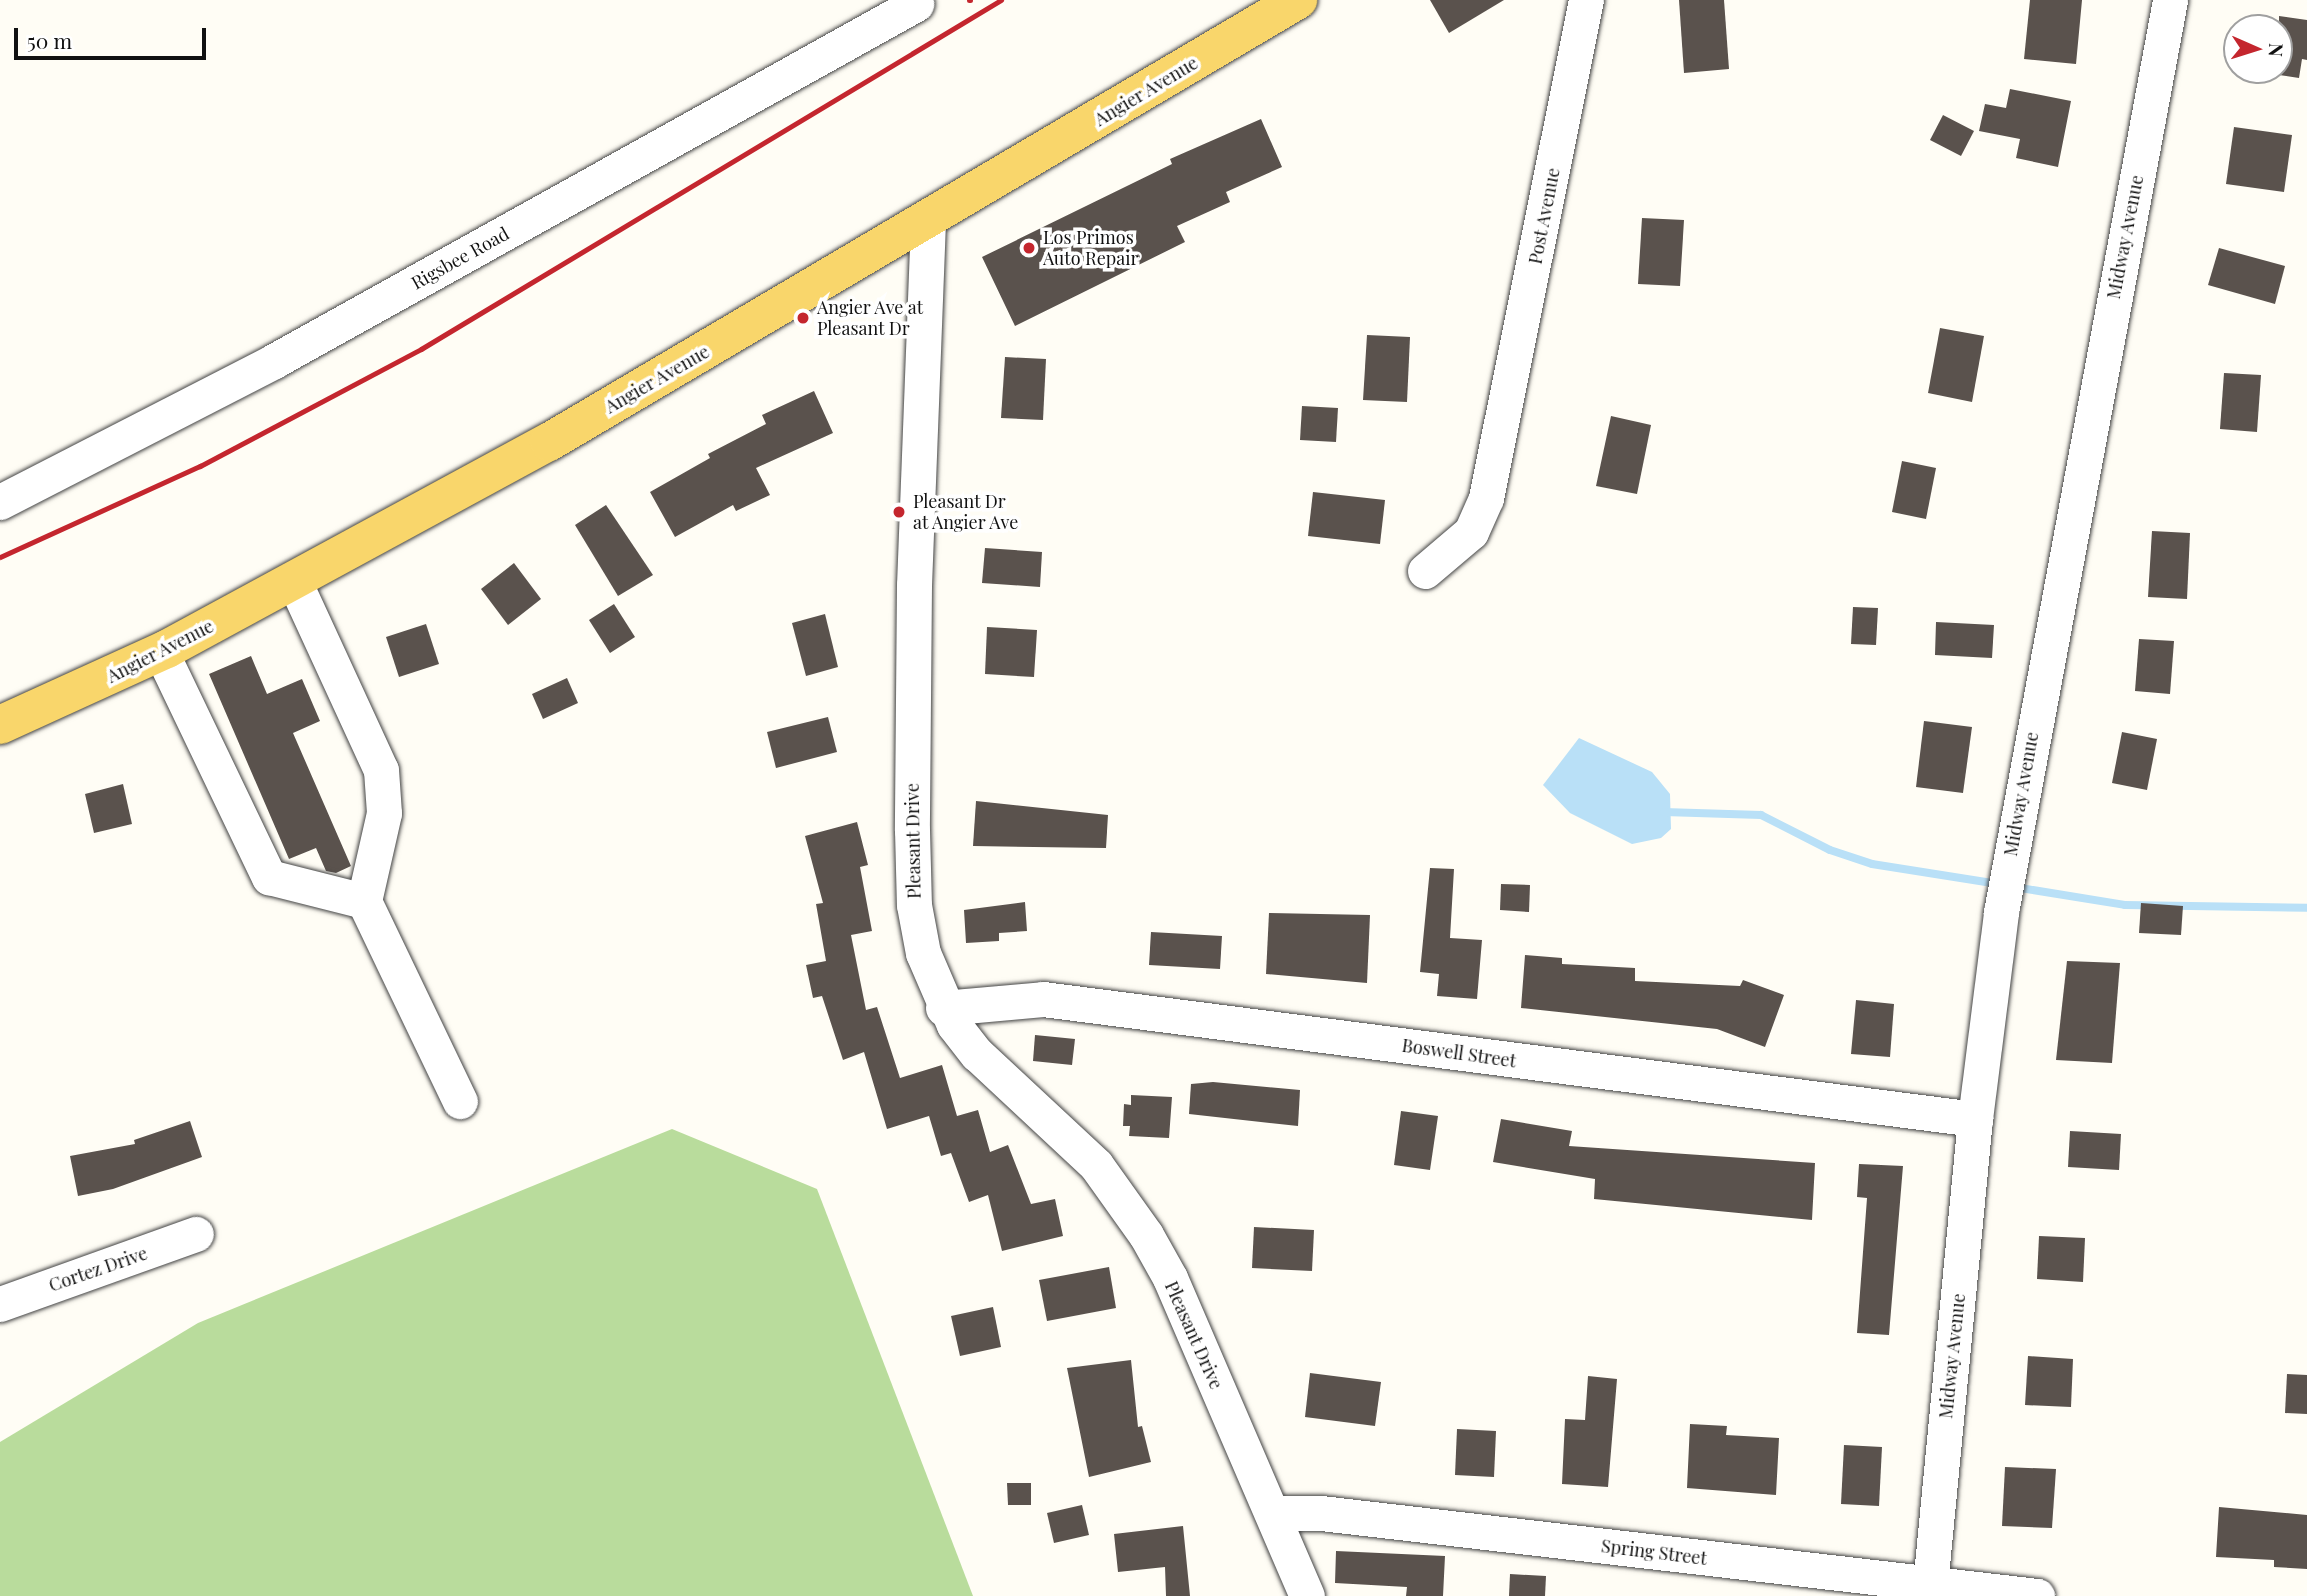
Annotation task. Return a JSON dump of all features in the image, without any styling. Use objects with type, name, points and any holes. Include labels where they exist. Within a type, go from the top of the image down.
[{"type":"main road","name":"Angier Avenue","points":[[0,725],[161,652],[549,442],[928,221],[1298,0]]},
{"type":"street","name":"Post Avenue","points":[[1425,571],[1471,532],[1486,498],[1502,432],[1586,0]]},
{"type":"street","name":"Midway Avenue","points":[[1930,1590],[1975,1119],[2021,787],[2170,0]]},
{"type":"street","name":"Rigsbee Road","points":[[0,502],[274,361],[916,4]]},
{"type":"street","name":"Pleasant Drive","points":[[928,221],[914,584],[912,878],[923,953],[943,1008],[977,1054],[1096,1165],[1124,1199],[1170,1278],[1307,1596]]},
{"type":"street","points":[[294,581],[381,770],[384,813],[364,901],[460,1101]]},
{"type":"street","points":[[161,652],[269,877],[364,901]]},
{"type":"street","name":"Boswell Street","points":[[943,1008],[1043,999],[1975,1119]]},
{"type":"street","name":"Cortez Drive","points":[[0,1304],[196,1234]]},
{"type":"street","name":"Spring Street","points":[[1272,1513],[1321,1513],[1930,1590],[2036,1596]]},
{"type":"green space","points":[[672,1129],[817,1189],[973,1596],[0,1596],[0,1442],[198,1323]]},
{"type":"water","points":[[1579,738],[1652,772],[1670,794],[1671,829],[1661,838],[1632,844],[1570,813],[1543,785]]},
{"type":"building","points":[[1430,0],[1504,0],[1449,33]]},
{"type":"building","points":[[1679,0],[1724,0],[1729,69],[1684,73]]},
{"type":"building","points":[[2030,0],[2082,0],[2076,64],[2024,59]]},
{"type":"building","points":[[2293,18],[2307,20],[2307,60],[2302,59],[2299,78],[2293,77]]},
{"type":"building","points":[[2010,89],[2071,101],[2058,167],[2016,158],[2020,139],[1979,131],[1985,104],[2006,108]]},
{"type":"building","points":[[1943,115],[1974,131],[1961,156],[1930,140]]},
{"type":"building","points":[[1261,119],[1282,167],[1226,192],[1230,202],[1177,226],[1185,242],[1015,326],[982,257],[1172,164],[1170,159]]},
{"type":"building","points":[[2234,127],[2292,135],[2284,192],[2226,184]]},
{"type":"building","points":[[1642,218],[1684,220],[1680,286],[1638,284]]},
{"type":"building","points":[[2219,248],[2285,266],[2275,304],[2208,285]]},
{"type":"building","points":[[1940,328],[1984,336],[1972,402],[1928,393]]},
{"type":"building","points":[[1367,335],[1410,337],[1407,402],[1363,400]]},
{"type":"building","points":[[1005,357],[1046,359],[1043,420],[1001,418]]},
{"type":"building","points":[[2224,373],[2261,375],[2257,432],[2220,429]]},
{"type":"building","points":[[814,391],[833,433],[756,468],[770,495],[736,511],[733,505],[675,537],[650,492],[710,458],[708,454],[766,424],[762,415]]},
{"type":"building","points":[[1302,406],[1338,408],[1336,442],[1300,440]]},
{"type":"building","points":[[1611,416],[1651,425],[1637,494],[1596,486]]},
{"type":"building","points":[[1902,461],[1936,468],[1926,519],[1892,512]]},
{"type":"building","points":[[1313,492],[1385,500],[1380,544],[1308,536]]},
{"type":"building","points":[[606,505],[653,575],[618,596],[575,525]]},
{"type":"building","points":[[2152,531],[2190,533],[2187,599],[2148,597]]},
{"type":"building","points":[[985,548],[1042,552],[1040,587],[982,583]]},
{"type":"building","points":[[514,563],[541,599],[508,625],[481,589]]},
{"type":"building","points":[[614,604],[635,637],[610,653],[589,620]]},
{"type":"building","points":[[1853,607],[1878,608],[1876,645],[1851,644]]},
{"type":"building","points":[[825,614],[838,667],[806,676],[792,623]]},
{"type":"building","points":[[1936,622],[1994,625],[1992,658],[1935,655]]},
{"type":"building","points":[[426,624],[439,664],[399,677],[386,637]]},
{"type":"building","points":[[987,627],[1037,630],[1034,677],[985,674]]},
{"type":"building","points":[[2139,639],[2174,641],[2170,694],[2135,691]]},
{"type":"building","points":[[251,656],[267,694],[302,679],[320,721],[293,733],[351,866],[336,873],[326,871],[316,848],[289,859],[209,674]]},
{"type":"building","points":[[567,678],[578,703],[543,719],[532,694]]},
{"type":"building","points":[[828,717],[837,752],[776,768],[767,732]]},
{"type":"building","points":[[1924,721],[1972,727],[1963,793],[1916,787]]},
{"type":"building","points":[[2122,732],[2157,739],[2147,790],[2112,783]]},
{"type":"building","points":[[123,784],[132,824],[94,833],[85,794]]},
{"type":"building","points":[[976,801],[1108,815],[1106,848],[973,846]]},
{"type":"building","points":[[857,822],[868,865],[860,867],[872,931],[851,935],[866,1010],[877,1007],[900,1078],[942,1065],[957,1116],[978,1110],[990,1152],[1008,1145],[1031,1204],[1055,1199],[1063,1236],[1002,1251],[988,1195],[969,1202],[951,1153],[941,1156],[929,1116],[887,1129],[864,1052],[843,1060],[822,996],[813,998],[806,965],[826,961],[816,904],[823,903],[805,836]]},
{"type":"building","points":[[1430,868],[1454,869],[1450,938],[1482,940],[1477,999],[1437,996],[1439,974],[1420,972]]},
{"type":"building","points":[[1501,884],[1530,885],[1529,912],[1500,910]]},
{"type":"building","points":[[1025,902],[1027,931],[999,933],[999,941],[966,943],[964,910]]},
{"type":"building","points":[[2141,903],[2183,906],[2181,935],[2139,933]]},
{"type":"building","points":[[1269,913],[1370,915],[1367,983],[1266,974]]},
{"type":"building","points":[[1151,932],[1222,936],[1220,969],[1149,965]]},
{"type":"building","points":[[1525,955],[1562,958],[1562,964],[1635,968],[1635,981],[1740,986],[1743,980],[1784,995],[1765,1047],[1717,1029],[1521,1008]]},
{"type":"building","points":[[2067,961],[2120,963],[2112,1063],[2056,1060]]},
{"type":"building","points":[[1856,1000],[1894,1004],[1890,1057],[1851,1054]]},
{"type":"building","points":[[1035,1035],[1075,1039],[1072,1065],[1033,1061]]},
{"type":"building","points":[[1213,1082],[1300,1090],[1298,1126],[1189,1114],[1191,1084]]},
{"type":"building","points":[[1131,1095],[1172,1097],[1169,1138],[1129,1136],[1130,1126],[1123,1126],[1124,1104],[1131,1105]]},
{"type":"building","points":[[1401,1111],[1438,1116],[1430,1170],[1394,1165]]},
{"type":"building","points":[[1501,1119],[1572,1131],[1569,1146],[1815,1163],[1812,1220],[1594,1199],[1595,1179],[1493,1162]]},
{"type":"building","points":[[190,1121],[202,1157],[113,1189],[78,1196],[70,1156],[135,1144],[134,1140]]},
{"type":"building","points":[[2070,1131],[2121,1134],[2119,1170],[2068,1167]]},
{"type":"building","points":[[1859,1164],[1903,1166],[1889,1335],[1857,1333],[1867,1198],[1857,1197]]},
{"type":"building","points":[[1254,1227],[1314,1230],[1312,1271],[1252,1268]]},
{"type":"building","points":[[2039,1236],[2085,1238],[2083,1282],[2037,1279]]},
{"type":"building","points":[[1109,1267],[1116,1308],[1047,1321],[1039,1280]]},
{"type":"building","points":[[993,1307],[1001,1347],[960,1356],[951,1316]]},
{"type":"building","points":[[2028,1356],[2073,1359],[2071,1407],[2025,1405]]},
{"type":"building","points":[[1131,1360],[1138,1427],[1142,1426],[1151,1462],[1089,1477],[1067,1368]]},
{"type":"building","points":[[1310,1373],[1381,1382],[1375,1426],[1305,1417]]},
{"type":"building","points":[[2287,1374],[2307,1375],[2307,1414],[2285,1413]]},
{"type":"building","points":[[1588,1376],[1617,1379],[1608,1487],[1562,1484],[1565,1419],[1585,1420]]},
{"type":"building","points":[[1690,1424],[1727,1426],[1726,1435],[1779,1438],[1776,1495],[1687,1488]]},
{"type":"building","points":[[1457,1429],[1496,1431],[1494,1477],[1455,1475]]},
{"type":"building","points":[[1844,1445],[1882,1447],[1879,1506],[1841,1504]]},
{"type":"building","points":[[2005,1467],[2056,1469],[2052,1528],[2002,1526]]},
{"type":"building","points":[[1007,1483],[1031,1483],[1031,1505],[1008,1505]]},
{"type":"building","points":[[1082,1505],[1089,1535],[1054,1543],[1047,1513]]},
{"type":"building","points":[[2219,1507],[2307,1515],[2307,1569],[2274,1567],[2274,1560],[2216,1557]]},
{"type":"building","points":[[1183,1526],[1190,1596],[1166,1596],[1165,1567],[1118,1572],[1114,1534]]},
{"type":"building","points":[[1336,1551],[1445,1556],[1443,1596],[1406,1596],[1407,1587],[1335,1583]]},
{"type":"building","points":[[1510,1574],[1546,1576],[1545,1596],[1509,1596]]},
{"type":"waterway","points":[[1664,812],[1761,815],[1830,850],[1872,864],[1998,884]]},
{"type":"waterway","points":[[2014,887],[2125,905],[2307,908]]},
{"type":"railway","points":[[0,557],[200,466],[421,349],[1001,0]]},
{"type":"place","name":"Los Primos Auto Repair","points":[[1029,248]]},
{"type":"place","name":"Angier Ave at Pleasant Dr","points":[[803,318]]},
{"type":"place","name":"Pleasant Dr at Angier Ave","points":[[899,512]]}]
